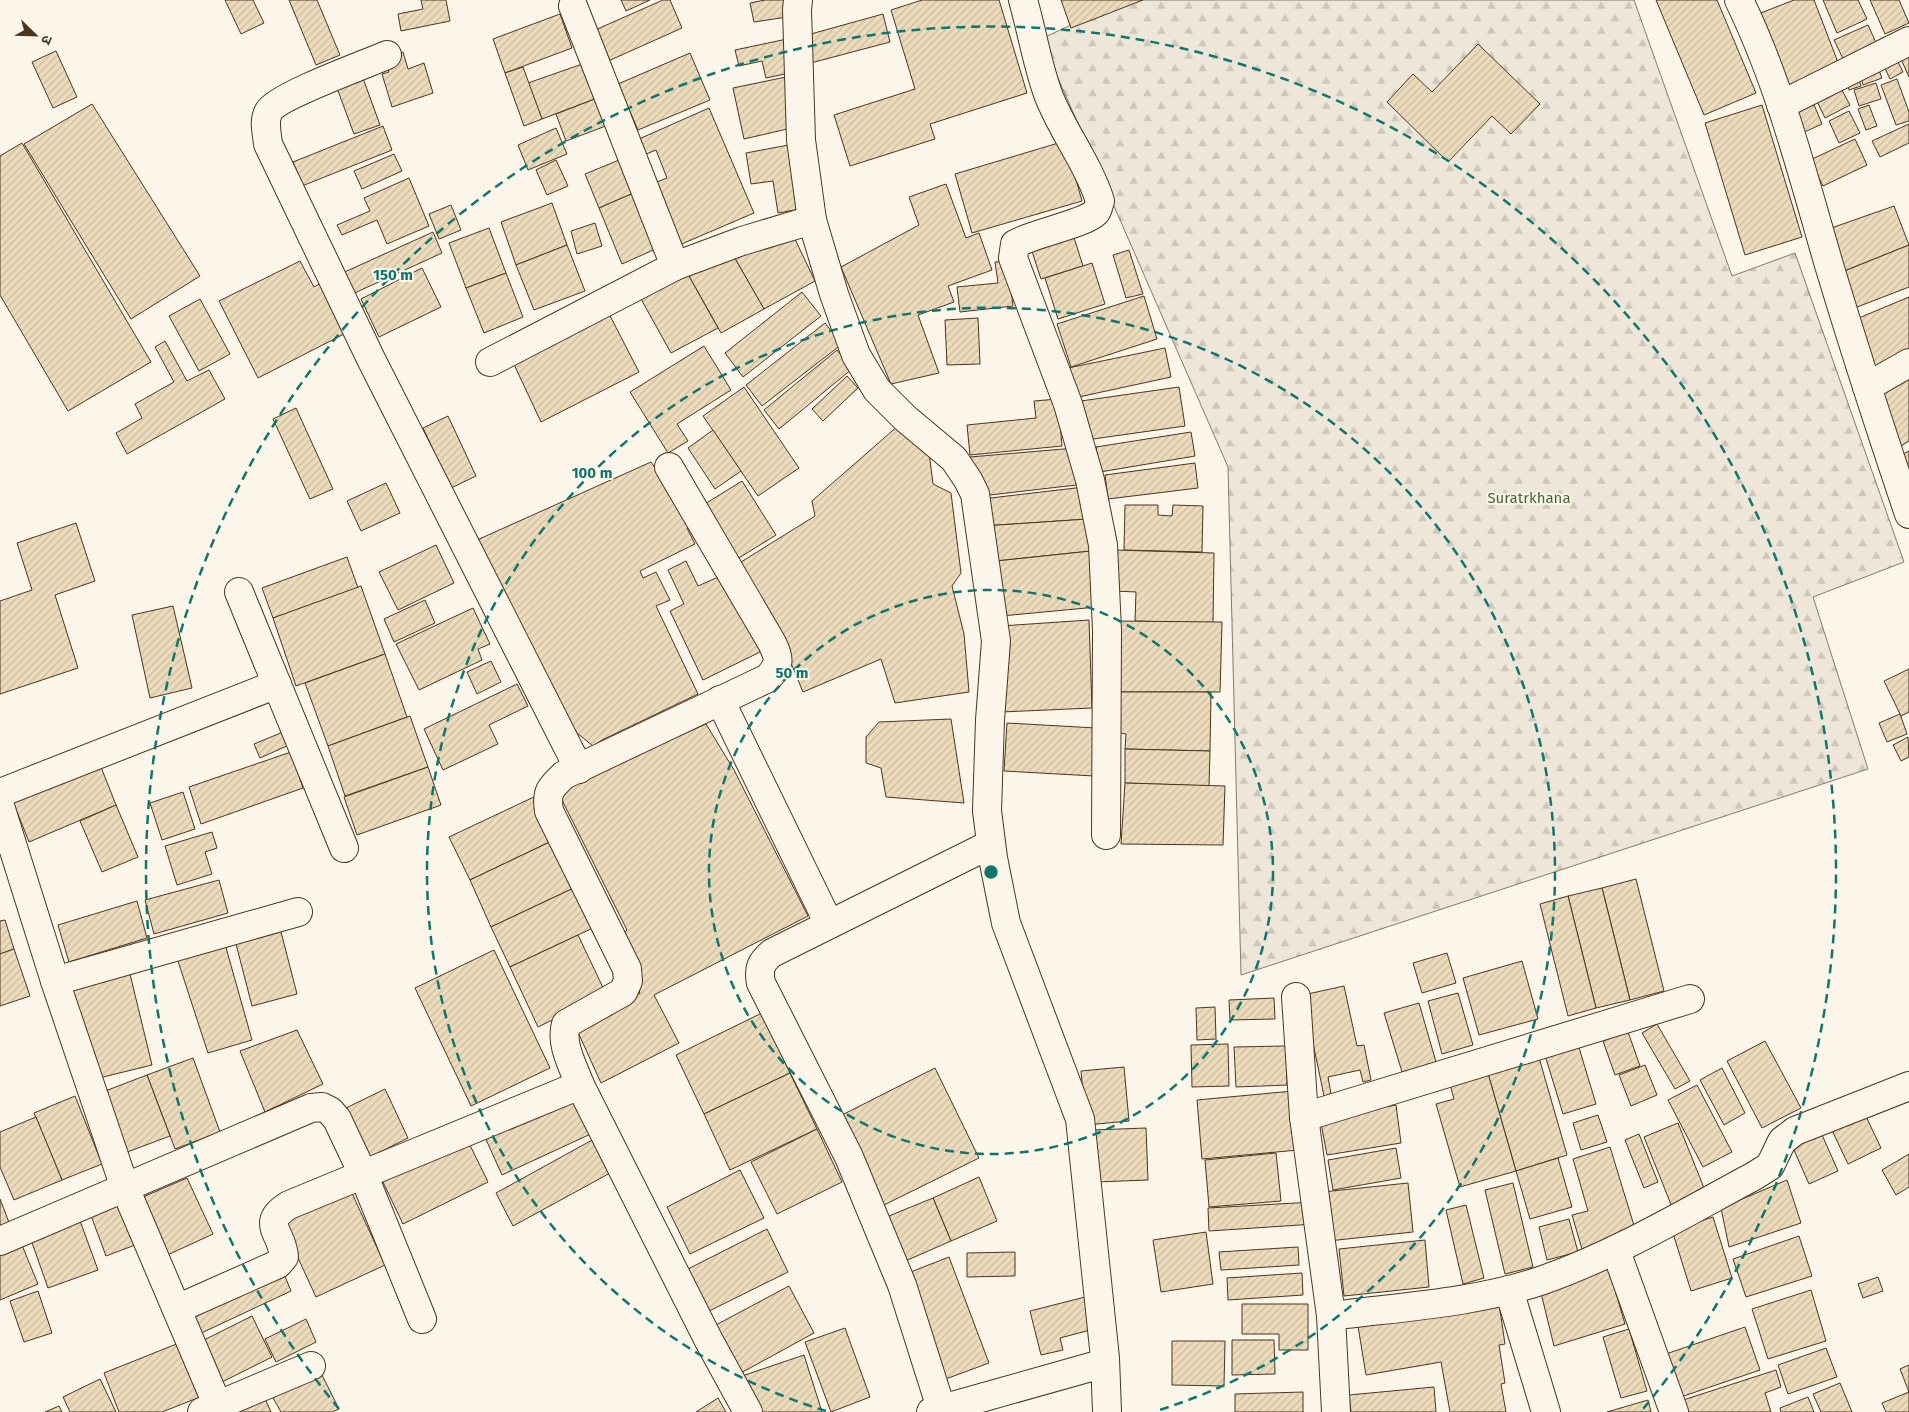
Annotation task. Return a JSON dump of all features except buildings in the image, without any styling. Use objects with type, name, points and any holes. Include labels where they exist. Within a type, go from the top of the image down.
[{"type":"street","points":[[798,0],[801,140],[812,220],[834,294],[856,355],[877,390],[905,418],[954,458],[975,494],[996,641],[988,774],[988,811],[991,844],[1006,923],[1080,1119],[1105,1363],[1107,1412]]},
{"type":"street","points":[[1023,0],[1048,92],[1064,131],[1096,188],[1100,201],[1096,212],[1084,220],[1026,237],[1015,244],[1013,258],[1068,404],[1090,480],[1103,545],[1107,630],[1106,835]]},
{"type":"street","points":[[1739,0],[1754,32],[1781,105],[1867,387],[1909,514]]},
{"type":"street","points":[[573,6],[675,266]]},
{"type":"street","points":[[1781,105],[1909,41]]},
{"type":"street","points":[[387,55],[284,98],[270,110],[265,124],[268,144],[371,359],[579,768]]},
{"type":"street","points":[[490,362],[675,266],[742,241],[812,220]]},
{"type":"street","points":[[1867,387],[1909,363]]},
{"type":"street","points":[[669,467],[779,656],[777,668],[768,678],[564,775],[552,786],[547,798],[549,811],[626,969],[628,981],[623,992],[566,1024],[563,1034],[565,1046],[580,1085],[704,1331],[748,1412]]},
{"type":"street","points":[[239,592],[344,848]]},
{"type":"street","points":[[0,793],[277,684]]},
{"type":"street","points":[[720,700],[829,924]]},
{"type":"street","points":[[0,806],[55,982],[125,1188],[177,1309],[209,1408],[311,1366]]},
{"type":"street","points":[[991,844],[772,953],[763,960],[759,971],[761,983],[853,1166],[902,1285],[936,1410],[1105,1363]]},
{"type":"street","points":[[55,982],[298,912]]},
{"type":"street","points":[[1296,997],[1304,1117],[1331,1316],[1336,1412]]},
{"type":"street","points":[[1304,1117],[1690,999]]},
{"type":"street","points":[[177,1309],[278,1264],[284,1257],[284,1248],[274,1229],[274,1219],[278,1212],[289,1205],[580,1085]]},
{"type":"street","points":[[1331,1316],[1485,1296],[1542,1280],[1616,1251],[1770,1166],[1782,1141],[1795,1132],[1909,1086]]},
{"type":"street","points":[[0,1241],[310,1108],[322,1107],[330,1111],[337,1119],[363,1174],[422,1319]]},
{"type":"street","points":[[1616,1251],[1674,1412]]},
{"type":"street","points":[[1509,1290],[1546,1412]]},
{"type":"green space","name":"Suratrkhana","points":[[1124,0],[1634,0],[1732,276],[1795,253],[1904,562],[1813,597],[1868,769],[1241,975],[1228,467],[1041,39]]}]
